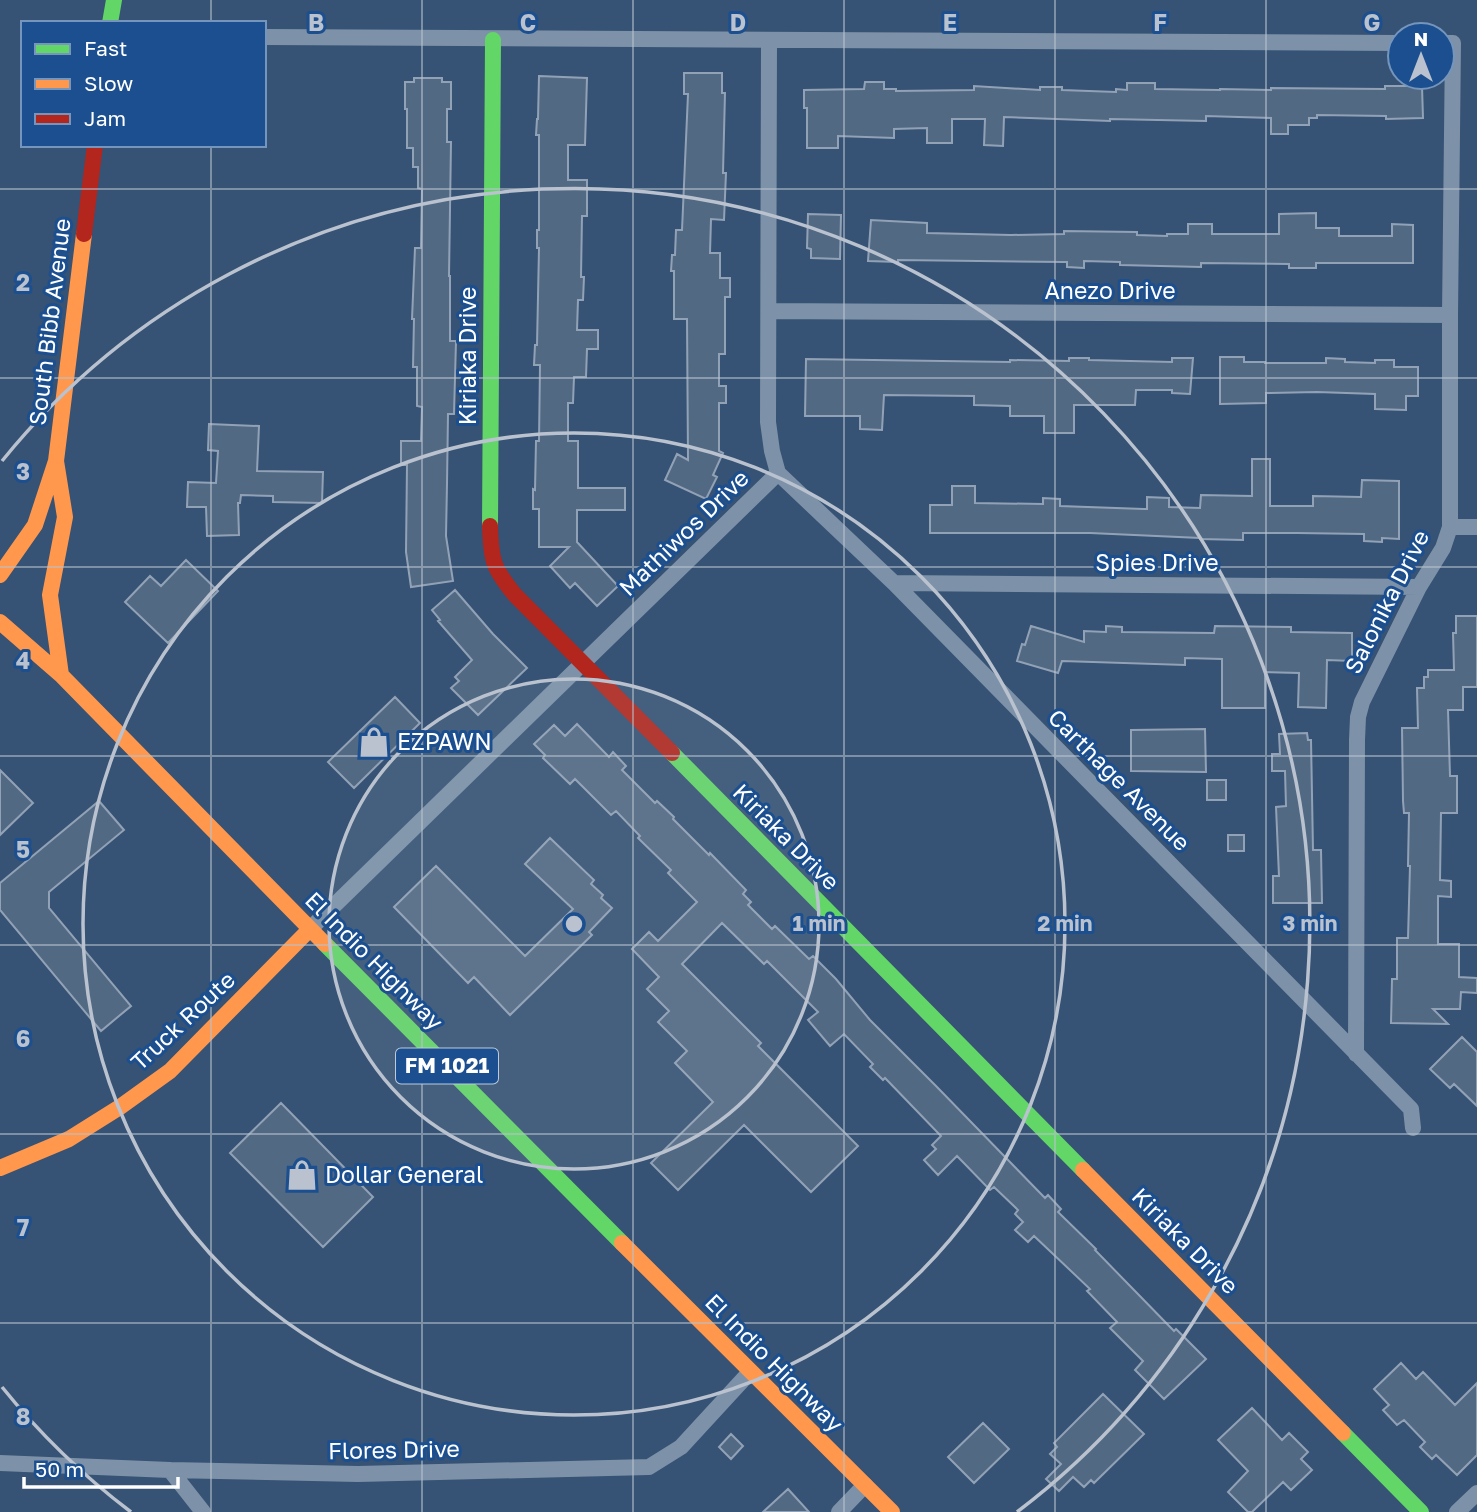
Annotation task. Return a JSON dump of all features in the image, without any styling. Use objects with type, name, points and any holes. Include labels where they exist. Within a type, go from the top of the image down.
[{"type":"street","points":[[110,21],[114,0]]},
{"type":"street","points":[[266,37],[1386,43]]},
{"type":"street","name":"Kiriaka Drive","points":[[493,40],[491,553],[498,574],[583,664],[1421,1512]]},
{"type":"street","name":"Mathiwos Drive","points":[[310,929],[778,473],[768,422],[769,40]]},
{"type":"street","name":"Salonika Drive","points":[[1356,1054],[1358,717],[1362,702],[1419,587],[1443,548],[1450,527],[1448,91]]},
{"type":"street","name":"South Bibb Avenue","points":[[0,575],[35,525],[56,461],[95,147]]},
{"type":"street","name":"Anezo Drive","points":[[769,312],[1450,315]]},
{"type":"street","points":[[56,461],[65,517],[50,595],[61,675]]},
{"type":"street","name":"Carthage Avenue","points":[[778,473],[894,583],[1411,1109],[1413,1128]]},
{"type":"street","points":[[1450,527],[1477,527]]},
{"type":"street","name":"Spies Drive","points":[[894,583],[1419,587]]},
{"type":"street","name":"El Indio Highway","points":[[0,622],[61,675],[310,929],[892,1512]]},
{"type":"street","name":"Truck Route","points":[[0,1168],[69,1139],[120,1107],[170,1070],[310,929]]},
{"type":"street","name":"Flores Drive","points":[[0,1464],[358,1474],[649,1467],[681,1447],[750,1372]]},
{"type":"street","points":[[170,1470],[203,1512]]},
{"type":"street","points":[[839,1512],[865,1485]]},
{"type":"street","points":[[1457,1512],[1477,1493]]},
{"type":"building","points":[[684,73],[722,73],[722,93],[725,93],[724,220],[711,219],[710,253],[720,253],[720,278],[730,278],[730,297],[725,297],[725,354],[719,354],[719,386],[726,386],[726,403],[719,403],[719,451],[723,453],[713,475],[717,477],[706,499],[665,480],[677,454],[688,460],[687,319],[674,319],[674,271],[671,271],[676,230],[682,230],[688,94],[684,94]]},
{"type":"building","points":[[539,76],[587,78],[585,145],[568,145],[568,180],[587,180],[587,216],[582,216],[583,300],[578,300],[577,330],[598,330],[598,349],[587,349],[586,377],[574,377],[573,403],[568,403],[568,441],[578,441],[578,488],[625,488],[625,510],[577,510],[577,542],[618,586],[597,606],[575,583],[570,588],[550,566],[569,547],[539,547],[539,509],[533,509],[536,441],[539,441],[540,365],[534,365],[537,345],[539,248],[539,135],[536,135]]},
{"type":"building","points":[[414,78],[442,78],[442,82],[451,82],[451,109],[447,109],[447,142],[451,142],[450,341],[456,341],[454,414],[448,414],[446,536],[453,581],[411,587],[406,552],[407,465],[401,465],[401,441],[421,441],[422,407],[417,406],[417,367],[413,367],[412,319],[415,248],[421,248],[422,189],[418,188],[418,167],[413,167],[413,148],[407,148],[405,109],[405,82],[414,82]]},
{"type":"building","points":[[865,82],[884,82],[884,89],[896,91],[974,90],[974,86],[1040,90],[1040,87],[1062,87],[1062,90],[1116,92],[1116,89],[1127,90],[1127,83],[1155,83],[1155,89],[1220,90],[1385,89],[1386,86],[1386,91],[1422,91],[1423,118],[1317,115],[1317,118],[1309,118],[1309,125],[1288,125],[1288,134],[1271,134],[1271,118],[1206,116],[1206,121],[1110,121],[1004,117],[1003,146],[984,145],[985,119],[952,119],[952,143],[927,143],[927,128],[894,129],[894,138],[838,136],[838,148],[807,148],[804,90],[864,89]]},
{"type":"building","points":[[1316,213],[1316,228],[1339,228],[1339,236],[1392,236],[1392,224],[1413,225],[1413,263],[1316,263],[1316,268],[1289,268],[1289,264],[1201,263],[1201,267],[1120,265],[1120,262],[1084,261],[1084,268],[1067,267],[1067,262],[868,261],[871,220],[927,223],[927,233],[1011,235],[1064,234],[1064,231],[1137,232],[1137,235],[1167,236],[1188,234],[1188,224],[1212,224],[1212,234],[1279,234],[1279,214]]},
{"type":"building","points":[[808,214],[841,215],[840,259],[811,258],[811,249],[807,248]]},
{"type":"building","points":[[1220,357],[1244,357],[1244,362],[1265,363],[1326,363],[1326,358],[1375,363],[1375,360],[1394,360],[1394,367],[1418,367],[1418,396],[1406,396],[1406,410],[1375,409],[1375,394],[1317,392],[1266,393],[1266,403],[1220,404]]},
{"type":"building","points":[[1069,358],[1172,362],[1172,358],[1193,358],[1190,394],[1172,393],[1172,390],[1136,390],[1135,405],[1074,405],[1074,433],[1044,433],[1044,416],[1010,416],[1010,406],[974,405],[974,396],[884,395],[882,430],[860,429],[860,416],[805,416],[806,359],[1010,362],[1069,361]]},
{"type":"building","points":[[209,424],[259,426],[257,471],[323,472],[322,503],[273,502],[273,496],[241,495],[238,503],[239,535],[207,536],[206,507],[187,507],[188,482],[216,483],[218,451],[208,450]]},
{"type":"building","points":[[1252,459],[1270,459],[1270,506],[1313,506],[1313,496],[1361,497],[1362,480],[1399,481],[1399,539],[1364,541],[1364,534],[1297,533],[1243,533],[1243,540],[1090,533],[930,533],[930,505],[952,505],[952,486],[975,486],[975,503],[1043,504],[1043,498],[1060,499],[1060,506],[1147,509],[1147,497],[1169,498],[1169,507],[1200,508],[1201,495],[1252,496]]},
{"type":"building","points":[[186,560],[218,591],[168,643],[125,602],[150,576],[161,586]]},
{"type":"building","points":[[455,590],[527,668],[478,715],[451,688],[459,681],[455,677],[472,660],[438,621],[440,620],[432,610]]},
{"type":"building","points":[[1456,616],[1477,616],[1477,687],[1463,687],[1463,710],[1448,710],[1450,776],[1457,776],[1457,813],[1441,813],[1440,880],[1451,881],[1451,897],[1438,896],[1438,944],[1459,944],[1459,977],[1477,978],[1477,993],[1461,992],[1460,1009],[1433,1009],[1448,1024],[1391,1023],[1392,979],[1397,979],[1397,938],[1408,938],[1409,813],[1404,813],[1403,801],[1402,728],[1418,728],[1417,688],[1424,688],[1424,677],[1428,677],[1428,670],[1454,670],[1453,633],[1456,633]]},
{"type":"building","points":[[1031,626],[1084,642],[1084,631],[1106,632],[1106,626],[1122,627],[1122,632],[1214,633],[1215,626],[1291,627],[1291,632],[1352,633],[1352,661],[1327,660],[1326,708],[1298,707],[1299,673],[1265,672],[1265,708],[1222,708],[1222,659],[1185,658],[1185,665],[1062,661],[1058,673],[1017,661]]},
{"type":"building","name":"EZPAWN","points":[[395,697],[420,723],[354,788],[328,762]]},
{"type":"building","points":[[577,724],[609,757],[613,752],[626,766],[622,770],[655,803],[657,801],[674,817],[673,819],[746,890],[743,894],[751,902],[748,905],[772,929],[775,926],[809,959],[813,956],[870,1020],[1045,1198],[1048,1195],[1061,1209],[1058,1212],[1174,1331],[1176,1329],[1206,1359],[1164,1399],[1135,1370],[1143,1361],[1110,1328],[1117,1322],[1087,1291],[1090,1289],[1034,1236],[1028,1242],[1015,1230],[1023,1222],[1015,1214],[1018,1210],[994,1187],[990,1190],[957,1156],[938,1175],[924,1160],[936,1149],[932,1145],[941,1136],[885,1078],[883,1080],[870,1067],[873,1064],[844,1034],[830,1046],[808,1020],[818,1012],[767,961],[764,964],[722,923],[682,964],[761,1043],[758,1046],[858,1146],[811,1192],[744,1125],[678,1190],[651,1163],[713,1102],[675,1063],[687,1051],[658,1022],[669,1011],[647,989],[659,977],[632,949],[649,932],[658,941],[697,902],[668,873],[671,870],[638,838],[640,836],[616,811],[611,815],[575,779],[570,784],[543,758],[545,755],[534,744],[554,725],[565,736]]},
{"type":"building","points":[[1205,729],[1206,772],[1131,771],[1131,730]]},
{"type":"building","points":[[1307,733],[1308,740],[1311,740],[1313,850],[1321,850],[1322,903],[1273,903],[1273,876],[1279,876],[1276,807],[1286,806],[1285,771],[1272,771],[1272,754],[1280,754],[1279,734]]},
{"type":"building","points":[[0,770],[33,803],[0,835]]},
{"type":"building","points":[[1207,780],[1226,780],[1226,800],[1207,800]]},
{"type":"building","points":[[99,801],[124,830],[49,892],[49,908],[131,1006],[101,1031],[0,910],[0,883]]},
{"type":"building","points":[[1228,835],[1244,835],[1244,851],[1228,851]]},
{"type":"building","points":[[550,838],[594,880],[591,884],[612,908],[589,932],[592,935],[510,1015],[474,977],[468,983],[394,907],[436,866],[525,956],[573,909],[525,864]]},
{"type":"building","points":[[1462,1037],[1477,1052],[1477,1106],[1454,1084],[1450,1088],[1430,1069]]},
{"type":"building","name":"Dollar General","points":[[281,1103],[373,1197],[323,1247],[230,1153]]},
{"type":"building","points":[[1401,1363],[1416,1379],[1423,1372],[1455,1405],[1477,1383],[1477,1455],[1457,1475],[1436,1455],[1432,1459],[1420,1447],[1425,1442],[1404,1420],[1397,1425],[1383,1410],[1389,1405],[1374,1389]]},
{"type":"building","points":[[1103,1394],[1144,1434],[1094,1483],[1091,1480],[1084,1487],[1073,1477],[1059,1491],[1046,1479],[1061,1464],[1050,1454],[1057,1447],[1054,1443]]},
{"type":"building","points":[[1252,1408],[1282,1440],[1289,1433],[1308,1452],[1301,1459],[1312,1470],[1291,1490],[1283,1482],[1252,1512],[1248,1512],[1228,1492],[1248,1471],[1218,1440]]},
{"type":"building","points":[[983,1423],[1009,1449],[974,1483],[948,1457]]},
{"type":"building","points":[[731,1434],[743,1446],[731,1459],[719,1447]]},
{"type":"building","points":[[788,1489],[809,1512],[763,1512]]},
{"type":"traffic: fast","points":[[110,21],[114,0]]},
{"type":"traffic: fast","points":[[490,526],[493,40]]},
{"type":"traffic: fast","points":[[672,753],[1083,1170]]},
{"type":"traffic: fast","points":[[325,944],[622,1243]]},
{"type":"traffic: fast","points":[[1343,1433],[1421,1512]]},
{"type":"traffic: slow","points":[[0,575],[35,525],[56,461],[84,234]]},
{"type":"traffic: slow","points":[[56,461],[65,517],[50,595],[61,675]]},
{"type":"traffic: slow","points":[[0,622],[61,675],[325,944]]},
{"type":"traffic: slow","points":[[0,1168],[69,1139],[170,1071],[310,929]]},
{"type":"traffic: slow","points":[[1083,1170],[1343,1433]]},
{"type":"traffic: slow","points":[[622,1243],[892,1512]]},
{"type":"traffic: jam","points":[[84,234],[95,147]]},
{"type":"traffic: jam","points":[[490,526],[495,564],[515,595],[672,753]]},
{"type":"place","name":"EZPAWN","points":[[374,742]]},
{"type":"place","name":"Dollar General","points":[[302,1175]]}]
